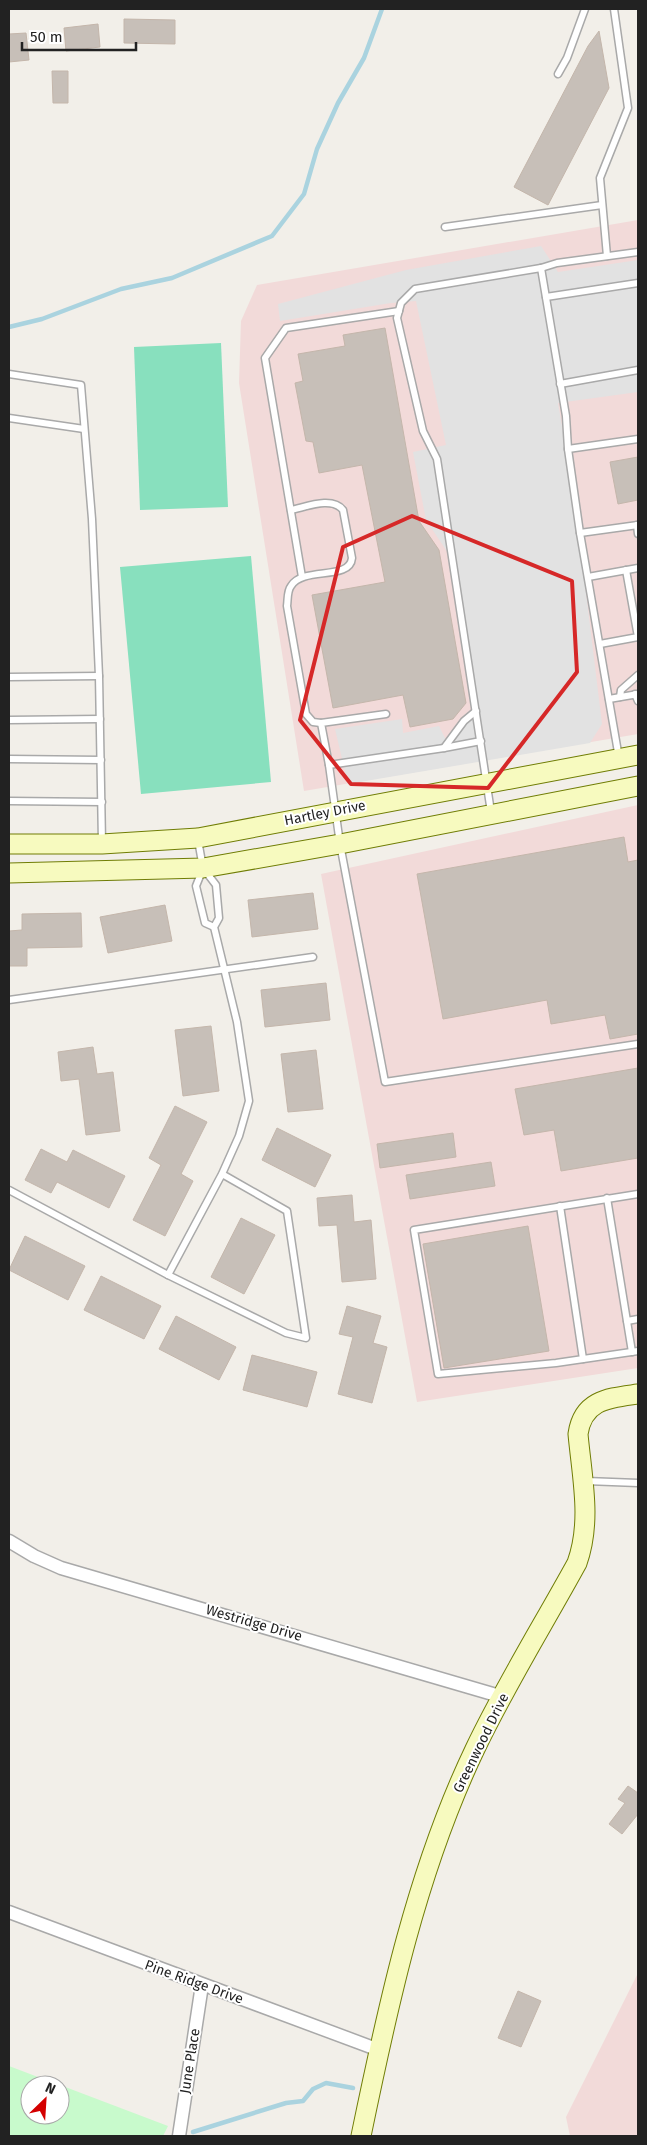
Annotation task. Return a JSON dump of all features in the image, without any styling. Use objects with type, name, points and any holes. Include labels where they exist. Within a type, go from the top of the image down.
[{"type":"street","name":"Hartley Drive","points":[[9,844],[102,844],[198,838],[638,755]]},
{"type":"street","points":[[9,873],[203,868],[492,816],[638,786]]},
{"type":"street","name":"Greenwood Drive","points":[[361,2136],[379,2050],[406,1942],[433,1855],[475,1748],[579,1558],[585,1533],[586,1513],[578,1434],[579,1426],[586,1412],[598,1402],[638,1394]]},
{"type":"street","name":"Westridge Drive","points":[[9,1541],[34,1556],[61,1568],[503,1697]]},
{"type":"street","name":"Pine Ridge Drive","points":[[9,1912],[379,2050]]},
{"type":"street","name":"June Place","points":[[179,2136],[202,1985]]},
{"type":"lane","points":[[558,74],[568,58],[585,9]]},
{"type":"lane","points":[[607,256],[600,178],[628,108],[614,9]]},
{"type":"lane","points":[[445,227],[602,205]]},
{"type":"lane","points":[[492,816],[437,459],[423,431],[397,318],[401,302],[415,289],[541,268],[557,263],[638,252]]},
{"type":"lane","points":[[541,268],[566,416],[568,449],[580,533],[619,758]]},
{"type":"lane","points":[[546,297],[638,283]]},
{"type":"lane","points":[[302,577],[265,358],[286,328],[399,311]]},
{"type":"lane","points":[[560,384],[638,370]]},
{"type":"lane","points":[[9,374],[81,385],[92,519],[99,676],[102,844]]},
{"type":"lane","points":[[9,418],[84,429]]},
{"type":"lane","points":[[568,449],[638,439]]},
{"type":"lane","points":[[291,510],[329,503],[340,506],[343,510],[352,558],[349,567],[345,570],[302,577],[292,584],[289,589],[287,606],[306,714],[313,722],[321,723],[386,714]]},
{"type":"lane","points":[[580,533],[638,525],[638,534]]},
{"type":"lane","points":[[588,576],[638,568]]},
{"type":"lane","points":[[600,644],[638,637],[626,570]]},
{"type":"lane","points":[[620,697],[621,690],[638,675]]},
{"type":"lane","points":[[9,677],[99,676]]},
{"type":"lane","points":[[609,700],[637,694],[638,701]]},
{"type":"lane","points":[[444,748],[464,721],[476,711]]},
{"type":"lane","points":[[9,720],[100,719]]},
{"type":"lane","points":[[321,723],[340,844],[386,1082],[638,1044]]},
{"type":"lane","points":[[329,765],[481,741]]},
{"type":"lane","points":[[9,759],[101,760]]},
{"type":"lane","points":[[9,801],[102,802]]},
{"type":"lane","points":[[168,1275],[222,1174],[239,1136],[249,1101],[237,1022],[214,927],[219,918],[216,885],[203,868],[198,838]]},
{"type":"lane","points":[[203,868],[196,886],[205,923],[214,927]]},
{"type":"lane","points":[[9,1000],[313,957]]},
{"type":"lane","points":[[9,1190],[168,1275],[286,1333],[306,1338],[287,1211],[222,1174]]},
{"type":"lane","points":[[607,1198],[627,1321],[635,1352],[438,1374],[414,1230],[607,1198],[638,1194]]},
{"type":"lane","points":[[560,1206],[583,1359]]},
{"type":"lane","points":[[627,1321],[638,1319]]},
{"type":"lane","points":[[582,1481],[638,1483]]},
{"type":"highlighted area","points":[[412,516],[572,581],[577,672],[488,788],[351,784],[300,720],[343,547]]},
{"type":"shaded area","points":[[638,220],[638,734],[304,791],[239,383],[241,321],[257,285]]},
{"type":"shaded area","points":[[541,246],[558,272],[638,260],[638,392],[558,403],[574,494],[602,724],[590,743],[348,784],[335,729],[402,719],[403,733],[439,726],[446,740],[475,709],[448,553],[426,520],[413,452],[446,445],[416,301],[391,303],[280,321],[278,304],[406,270]]},
{"type":"shaded area","points":[[638,805],[638,1368],[417,1402],[321,874]]},
{"type":"shaded area","points":[[638,1973],[638,2136],[570,2136],[566,2117]]},
{"type":"green space","points":[[221,343],[228,507],[140,510],[134,347]]},
{"type":"green space","points":[[251,556],[271,782],[141,794],[120,567]]},
{"type":"green space","points":[[9,2066],[33,2075],[20,2075],[20,2125],[70,2125],[70,2089],[168,2126],[163,2136],[9,2136]]},
{"type":"building","points":[[124,19],[175,20],[175,44],[124,43]]},
{"type":"building","points":[[98,24],[100,47],[66,51],[64,28]]},
{"type":"building","points":[[599,31],[609,88],[548,205],[514,187],[588,46]]},
{"type":"building","points":[[26,33],[29,60],[9,62],[9,34]]},
{"type":"building","points":[[52,71],[68,71],[68,103],[53,103]]},
{"type":"building","points":[[385,328],[419,521],[439,550],[466,703],[453,719],[410,727],[403,695],[333,708],[312,595],[385,582],[362,465],[319,473],[313,442],[306,441],[295,383],[303,381],[298,354],[345,346],[343,335]]},
{"type":"building","points":[[638,457],[638,500],[618,504],[610,462]]},
{"type":"building","points":[[624,837],[628,862],[638,860],[638,1034],[610,1039],[605,1015],[551,1024],[547,1000],[443,1019],[417,874]]},
{"type":"building","points":[[313,893],[318,929],[252,937],[248,900]]},
{"type":"building","points":[[165,905],[172,941],[108,953],[100,917]]},
{"type":"building","points":[[81,913],[82,947],[27,948],[27,966],[9,966],[9,931],[22,930],[22,914]]},
{"type":"building","points":[[326,983],[330,1020],[265,1027],[261,990]]},
{"type":"building","points":[[211,1026],[219,1091],[183,1096],[175,1030]]},
{"type":"building","points":[[93,1047],[97,1074],[113,1072],[120,1131],[86,1135],[79,1079],[61,1081],[58,1052]]},
{"type":"building","points":[[316,1050],[323,1109],[288,1112],[281,1054]]},
{"type":"building","points":[[638,1068],[638,1158],[561,1171],[554,1130],[524,1135],[515,1089]]},
{"type":"building","points":[[175,1106],[207,1122],[181,1174],[193,1181],[165,1236],[133,1220],[161,1165],[149,1158]]},
{"type":"building","points":[[277,1128],[331,1155],[315,1187],[262,1160]]},
{"type":"building","points":[[453,1133],[456,1157],[380,1168],[377,1144]]},
{"type":"building","points":[[41,1149],[67,1162],[73,1150],[125,1176],[109,1208],[57,1182],[51,1193],[25,1180]]},
{"type":"building","points":[[491,1162],[495,1186],[410,1199],[406,1175]]},
{"type":"building","points":[[352,1195],[354,1222],[371,1220],[376,1279],[342,1282],[337,1225],[319,1226],[317,1198]]},
{"type":"building","points":[[241,1218],[275,1235],[244,1294],[211,1277]]},
{"type":"building","points":[[528,1226],[549,1351],[444,1368],[423,1244]]},
{"type":"building","points":[[25,1236],[85,1266],[68,1300],[9,1270]]},
{"type":"building","points":[[101,1276],[161,1306],[144,1339],[84,1310]]},
{"type":"building","points":[[347,1306],[381,1316],[373,1343],[387,1347],[372,1403],[338,1394],[353,1337],[339,1334]]},
{"type":"building","points":[[176,1316],[236,1347],[219,1380],[159,1349]]},
{"type":"building","points":[[252,1355],[317,1372],[307,1407],[243,1390]]},
{"type":"building","points":[[628,1786],[638,1793],[638,1814],[622,1834],[609,1824],[625,1803],[618,1799]]},
{"type":"building","points":[[518,1991],[541,2001],[521,2047],[498,2038]]},
{"type":"waterway","points":[[9,327],[42,319],[121,289],[172,278],[272,236],[304,194],[317,149],[338,103],[364,58],[382,9]]},
{"type":"waterway","points":[[193,2132],[286,2103],[303,2101],[313,2089],[326,2083],[353,2088]]}]
